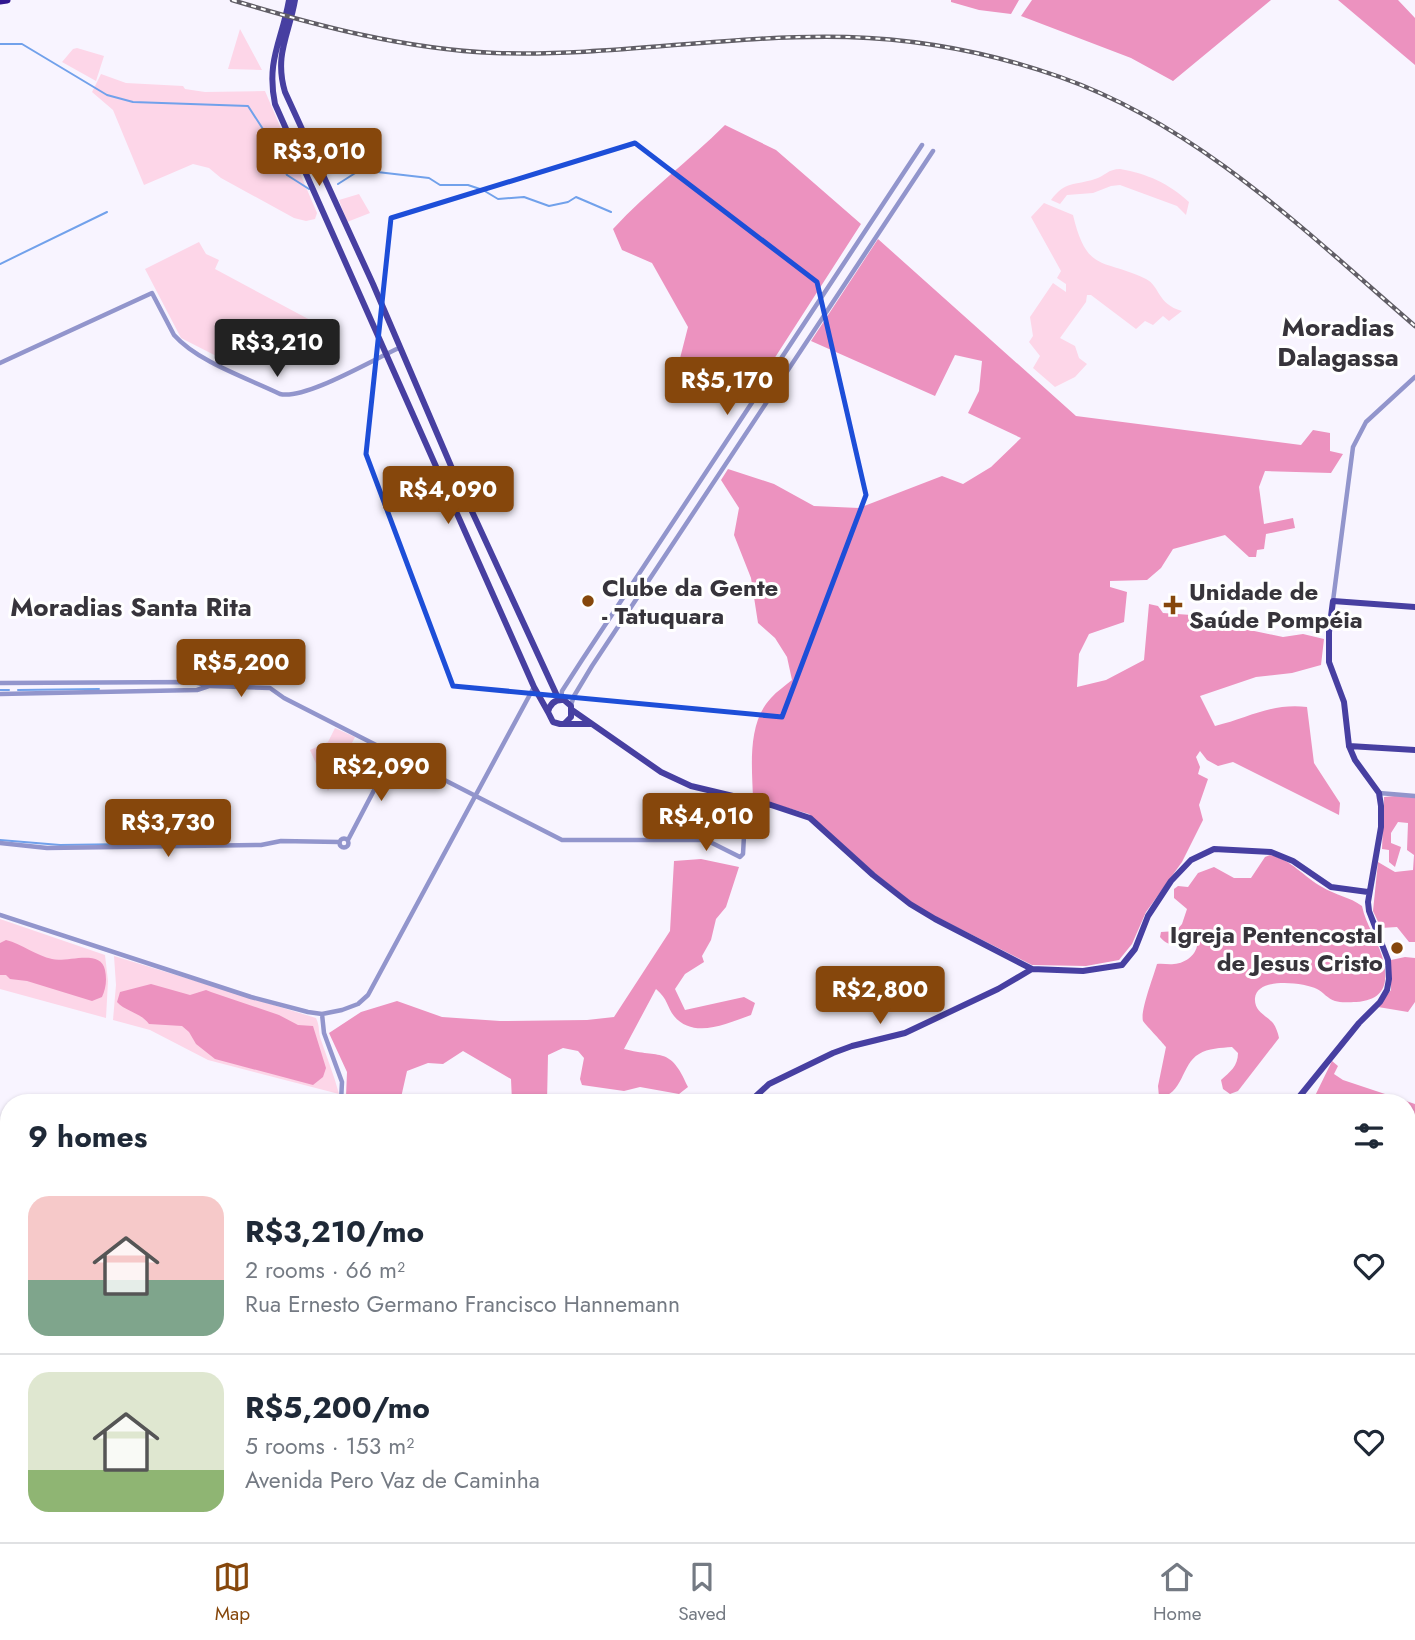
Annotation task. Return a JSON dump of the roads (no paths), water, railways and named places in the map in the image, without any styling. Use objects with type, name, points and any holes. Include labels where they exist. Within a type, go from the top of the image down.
[{"type":"highway","points":[[0,1],[7,0]]},
{"type":"main road","points":[[289,0],[273,60],[272,86],[275,104],[534,687],[553,722],[595,725]]},
{"type":"main road","points":[[295,0],[281,53],[281,77],[287,97],[560,700],[669,776],[700,789],[810,818],[873,875],[910,904],[1032,969],[1083,971],[1122,965],[1135,949],[1148,916],[1171,881],[1191,860],[1214,849],[1271,852],[1293,861],[1331,887],[1368,892]]},
{"type":"main road","points":[[284,125],[289,119],[298,120]]},
{"type":"main road","points":[[306,173],[316,174],[321,170]]},
{"type":"main road","points":[[373,325],[383,325],[387,320]]},
{"type":"main road","points":[[1301,1094],[1359,1023],[1383,999],[1390,979],[1388,960],[1369,911],[1368,892],[1381,827],[1379,793],[1349,746],[1344,702],[1329,662],[1333,601],[1415,607]]},
{"type":"main road","points":[[548,712],[552,703],[560,700]]},
{"type":"main road","points":[[565,723],[571,717],[571,708]]},
{"type":"main road","points":[[1349,746],[1415,750]]},
{"type":"main road","points":[[758,1094],[769,1084],[834,1053],[905,1033],[998,989],[1032,969]]},
{"type":"street","points":[[558,691],[922,145]]},
{"type":"street","points":[[571,708],[574,696],[592,666],[933,151]]},
{"type":"street","points":[[0,363],[152,293],[178,341],[193,351],[288,396],[305,392],[399,348]]},
{"type":"street","points":[[1333,601],[1353,447],[1366,422],[1415,377]]},
{"type":"street","points":[[0,683],[194,682],[210,686],[270,688],[284,698],[562,840],[706,840],[740,857],[743,854],[746,799]]},
{"type":"street","points":[[0,694],[197,690],[210,686]]},
{"type":"street","points":[[0,915],[251,997],[308,1012],[322,1014],[358,1004],[368,995],[534,687]]},
{"type":"street","points":[[0,843],[47,848],[261,845],[281,841],[340,842],[343,838],[348,840],[393,754]]},
{"type":"street","points":[[1379,793],[1415,796]]},
{"type":"street","points":[[322,1014],[328,1049],[342,1082],[341,1094]]},
{"type":"waterway","points":[[0,44],[22,44],[107,95],[133,102],[248,106],[274,146],[287,175],[309,189]]},
{"type":"waterway","points":[[338,184],[360,170],[429,178],[440,185],[468,185],[498,199],[524,197],[549,206],[568,202],[576,197],[611,212]]},
{"type":"waterway","points":[[0,264],[107,212]]},
{"type":"waterway","points":[[18,690],[99,689]]},
{"type":"waterway","points":[[0,690],[9,690]]},
{"type":"waterway","points":[[0,840],[60,845],[199,843]]},
{"type":"railway","points":[[232,0],[362,35],[461,51],[583,52],[759,39],[847,37],[928,44],[1008,61],[1060,77],[1111,98],[1159,123],[1249,185],[1415,326]]},
{"type":"place","name":"Clube da Gente - Tatuquara","points":[[588,601]]},
{"type":"place","name":"Unidade de Saúde Pompéia","points":[[1173,605]]},
{"type":"place","name":"Igreja Pentencostal de Jesus Cristo","points":[[1397,948]]},
{"type":"district","name":"Moradias Dalagassa","points":[[1338,342]]},
{"type":"district","name":"Moradias Santa Rita","points":[[131,607]]}]
